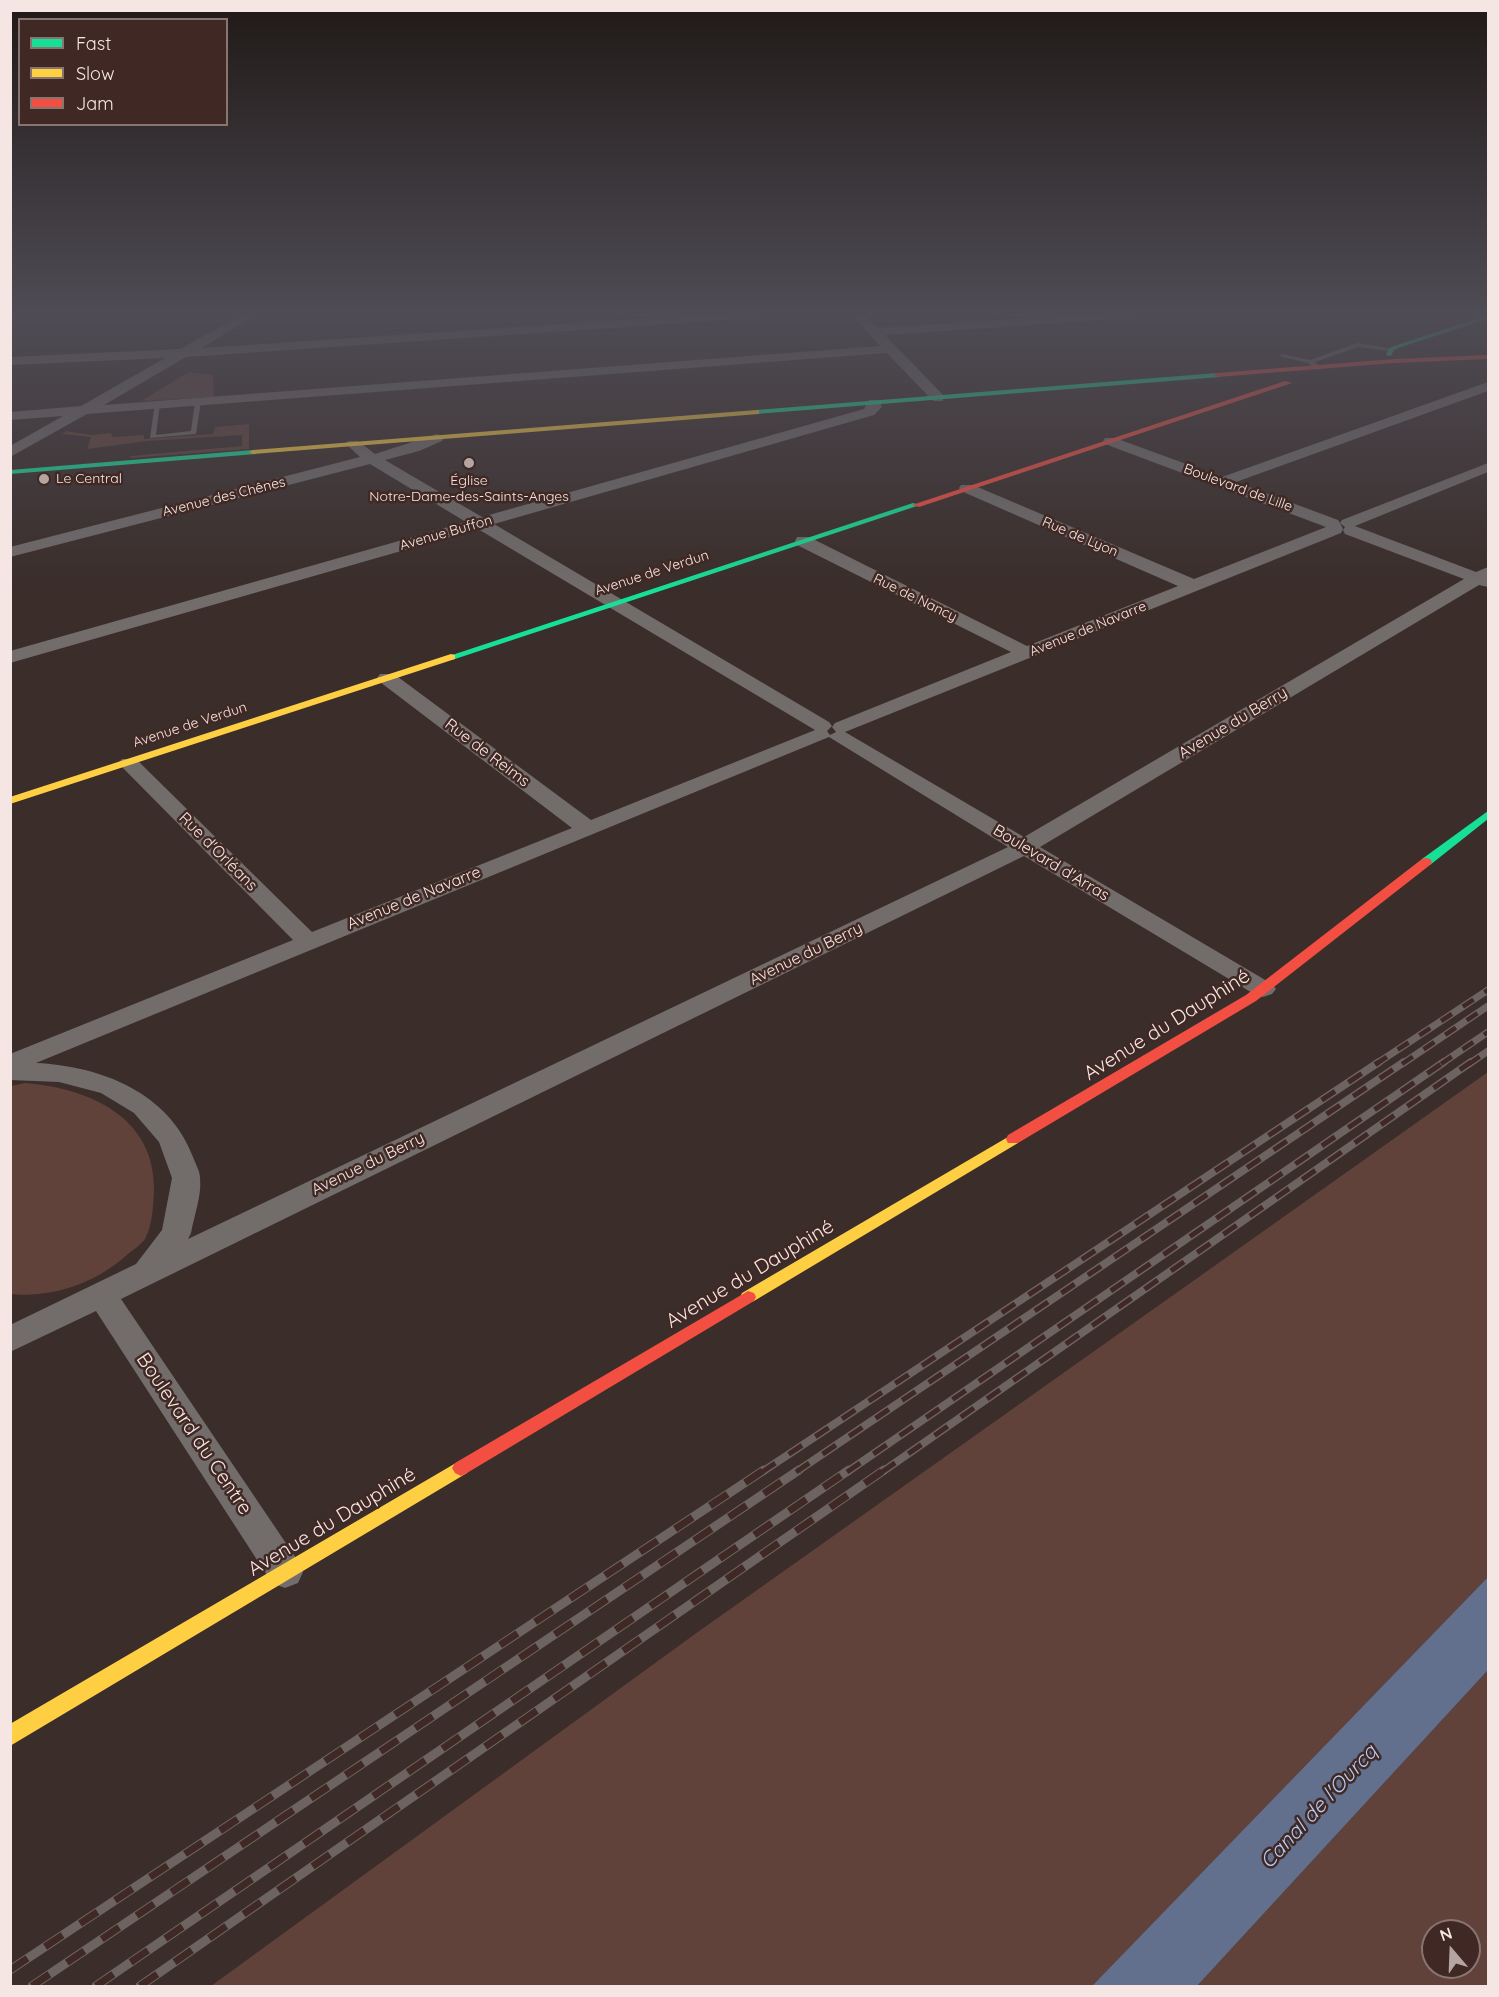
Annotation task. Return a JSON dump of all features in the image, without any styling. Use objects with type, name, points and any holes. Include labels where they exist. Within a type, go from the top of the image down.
[{"type":"street","points":[[10,453],[89,407]]},
{"type":"street","points":[[10,416],[107,407]]},
{"type":"street","points":[[10,472],[822,407]]},
{"type":"street","name":"Avenue Buffon","points":[[10,657],[869,412],[875,407]]},
{"type":"street","name":"Avenue de Verdun","points":[[10,801],[1213,407]]},
{"type":"street","points":[[1222,482],[1429,407]]},
{"type":"street","name":"Avenue des Chênes","points":[[10,552],[414,448],[437,438]]},
{"type":"street","name":"Boulevard de Lille","points":[[1110,441],[1484,577]]},
{"type":"street","name":"Boulevard d'Arras","points":[[353,444],[372,459],[1263,989]]},
{"type":"street","name":"Avenue de Navarre","points":[[10,1064],[587,828],[1488,467]]},
{"type":"street","name":"Rue de Lyon","points":[[967,488],[1194,586]]},
{"type":"street","name":"Rue de Nancy","points":[[803,541],[1027,653]]},
{"type":"street","name":"Avenue du Berry","points":[[71,1311],[295,1199],[1025,847],[1484,577]]},
{"type":"street","name":"Rue de Reims","points":[[387,678],[587,828]]},
{"type":"street","name":"Rue d'Orléans","points":[[129,763],[308,942]]},
{"type":"street","name":"Avenue du Dauphiné","points":[[10,1736],[1161,1053],[1263,989],[1488,814]]},
{"type":"street","points":[[10,1071],[59,1073],[111,1087],[144,1107],[172,1139],[186,1178],[176,1233],[158,1261],[140,1278]]},
{"type":"street","name":"Boulevard du Centre","points":[[102,1296],[285,1572]]},
{"type":"street","points":[[10,1320],[18,1321],[71,1311]]},
{"type":"street","points":[[10,1340],[71,1311]]},
{"type":"lane","points":[[156,407],[152,436],[194,433],[197,407]]},
{"type":"shaded area","points":[[249,424],[249,449],[130,458],[131,456],[242,446],[242,435],[147,441],[87,449],[91,437],[62,434],[66,431],[91,435],[111,433],[112,437],[144,435],[144,439],[213,434],[215,427]]},
{"type":"shaded area","points":[[1488,1072],[1488,1577],[1092,1986],[211,1986],[695,1634]]},
{"type":"shaded area","points":[[25,1083],[72,1091],[113,1111],[130,1125],[143,1143],[151,1164],[154,1190],[150,1227],[145,1239],[137,1247],[116,1264],[88,1280],[58,1291],[26,1295],[10,1294],[11,1086]]},
{"type":"shaded area","points":[[1488,1670],[1488,1986],[1197,1986]]},
{"type":"water","name":"Canal de l'Ourcq","points":[[1488,1577],[1488,1670],[1197,1986],[1092,1986]]},
{"type":"railway","points":[[1376,1064],[1488,990]]},
{"type":"railway","points":[[1402,1064],[1488,1006]]},
{"type":"railway","points":[[1441,1064],[1488,1032]]},
{"type":"railway","points":[[1469,1064],[1488,1051]]},
{"type":"railway","points":[[762,1472],[1379,1062]]},
{"type":"railway","points":[[796,1472],[1404,1062]]},
{"type":"railway","points":[[847,1472],[1444,1062]]},
{"type":"railway","points":[[882,1472],[1471,1062]]},
{"type":"railway","points":[[10,1970],[764,1470]]},
{"type":"railway","points":[[32,1986],[799,1470]]},
{"type":"railway","points":[[96,1986],[849,1470]]},
{"type":"railway","points":[[140,1986],[884,1470]]},
{"type":"traffic: fast","points":[[756,412],[816,407]]},
{"type":"traffic: fast","points":[[10,472],[253,452]]},
{"type":"traffic: fast","points":[[451,657],[916,505]]},
{"type":"traffic: fast","points":[[1426,862],[1488,814]]},
{"type":"traffic: slow","points":[[253,452],[756,412]]},
{"type":"traffic: slow","points":[[10,801],[451,657]]},
{"type":"traffic: slow","points":[[748,1297],[1013,1139]]},
{"type":"traffic: slow","points":[[10,1736],[461,1468]]},
{"type":"traffic: jam","points":[[916,505],[1214,407]]},
{"type":"traffic: jam","points":[[1013,1139],[1251,998],[1426,862]]},
{"type":"traffic: jam","points":[[461,1468],[748,1297]]},
{"type":"place","name":"Église Notre-Dame-des-Saints-Anges","points":[[469,463]]},
{"type":"place","name":"Le Central","points":[[44,479]]}]
